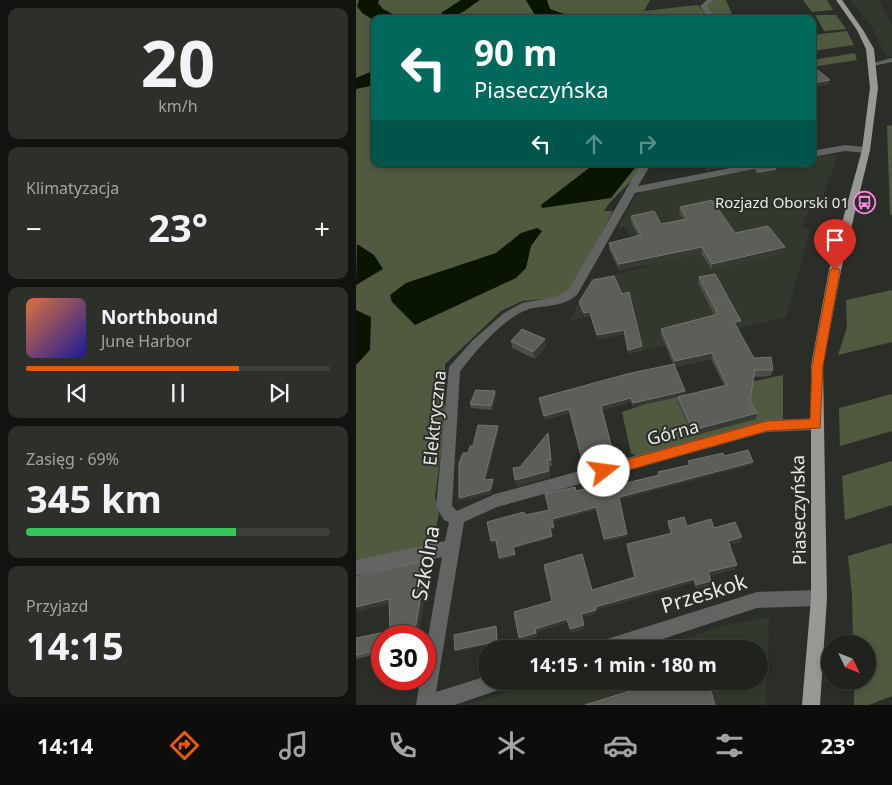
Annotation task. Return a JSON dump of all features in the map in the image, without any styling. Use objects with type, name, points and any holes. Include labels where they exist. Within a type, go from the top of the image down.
[{"type":"main road","name":"Piaseczyńska","points":[[811,705],[819,598],[816,424],[818,366],[835,270],[866,150],[874,105],[873,64],[866,40],[839,0]]},
{"type":"street","points":[[711,0],[703,6],[711,15]]},
{"type":"street","points":[[873,64],[892,60]]},
{"type":"street","points":[[816,153],[845,148],[866,150]]},
{"type":"street","name":"Elektryczna","points":[[456,518],[450,515],[444,507],[454,371],[460,361],[510,314],[525,307],[550,304],[568,297],[573,292],[633,190],[634,181],[644,167]]},
{"type":"street","points":[[633,190],[749,167]]},
{"type":"street","name":"Górna","points":[[456,518],[495,502],[767,426],[816,424]]},
{"type":"street","name":"Szkolna","points":[[425,705],[456,518]]},
{"type":"street","points":[[356,568],[450,548]]},
{"type":"street","name":"Przeskok","points":[[632,640],[757,600],[819,598]]},
{"type":"street","points":[[425,705],[478,688]]},
{"type":"shaded area","points":[[356,0],[650,0],[644,11],[698,5],[707,15],[371,15],[371,167],[642,167],[604,211],[613,211],[572,287],[554,298],[523,301],[501,311],[445,364],[445,419],[435,497],[439,514],[432,545],[356,564]]},
{"type":"shaded area","points":[[359,0],[379,0],[378,3],[383,9],[394,15],[371,15],[371,19],[362,13],[357,6]]},
{"type":"shaded area","points":[[461,0],[480,0],[457,15],[441,13]]},
{"type":"shaded area","points":[[526,0],[547,0],[550,9],[567,15],[535,15]]},
{"type":"shaded area","points":[[712,0],[726,0],[732,15],[713,15],[706,7]]},
{"type":"shaded area","points":[[803,0],[827,0],[833,10],[812,12]]},
{"type":"shaded area","points":[[851,0],[879,0],[892,26],[892,56],[886,56],[873,29]]},
{"type":"shaded area","points":[[816,15],[836,15],[846,29],[824,31]]},
{"type":"shaded area","points":[[847,31],[854,45],[816,50],[816,35]]},
{"type":"shaded area","points":[[855,53],[857,60],[816,66],[816,59]]},
{"type":"shaded area","points":[[371,72],[371,86],[356,89],[356,78]]},
{"type":"shaded area","points":[[892,125],[892,215],[890,215],[887,126]]},
{"type":"shaded area","points":[[832,154],[838,156],[817,211],[809,209],[802,227],[810,230],[786,317],[628,354],[620,310],[569,321],[591,279],[648,267],[637,244],[624,227],[617,228],[635,197],[644,191],[767,167],[816,167],[816,157]]},
{"type":"shaded area","points":[[636,167],[611,198],[542,208],[541,205],[589,168]]},
{"type":"shaded area","points":[[537,228],[542,231],[531,246],[526,268],[516,278],[415,325],[392,302],[390,295],[406,283],[496,253],[521,233]]},
{"type":"shaded area","points":[[357,244],[374,255],[383,269],[356,285]]},
{"type":"shaded area","points":[[892,290],[892,342],[838,355],[847,327],[846,300]]},
{"type":"shaded area","points":[[356,310],[371,317],[370,350],[356,365]]},
{"type":"shaded area","points":[[783,375],[783,420],[639,458],[631,453],[622,412],[646,404]]},
{"type":"shaded area","points":[[892,394],[892,431],[840,446],[839,408]]},
{"type":"shaded area","points":[[892,461],[892,505],[845,520],[842,476]]},
{"type":"shaded area","points":[[892,543],[892,696],[869,705],[854,705],[854,690],[876,690],[876,635],[853,635],[852,596],[848,556]]},
{"type":"shaded area","points":[[769,617],[768,646],[768,640],[681,640],[725,625]]},
{"type":"shaded area","points":[[515,690],[767,690],[766,705],[465,705]]},
{"type":"building","points":[[816,69],[830,80],[816,82]]},
{"type":"building","points":[[755,167],[774,167],[776,169],[759,172]]},
{"type":"building","points":[[712,200],[735,233],[768,226],[785,247],[712,264],[702,247],[619,264],[609,243],[641,235],[631,216],[654,211],[661,224],[687,219],[680,207]]},
{"type":"building","points":[[715,274],[741,321],[734,322],[754,358],[771,357],[773,370],[755,370],[750,400],[757,413],[693,430],[678,397],[727,385],[712,353],[675,361],[661,329],[718,314],[699,277]]},
{"type":"building","points":[[614,276],[622,294],[629,292],[642,346],[628,350],[624,330],[597,335],[590,312],[584,313],[579,302],[593,280]]},
{"type":"building","points":[[522,329],[545,339],[533,352],[511,341]]},
{"type":"building","points":[[674,364],[685,391],[633,403],[631,398],[601,406],[613,452],[582,459],[569,409],[544,416],[539,398],[627,374]]},
{"type":"building","points":[[476,390],[495,391],[491,406],[470,404]]},
{"type":"building","points":[[478,425],[498,426],[484,480],[493,479],[490,490],[459,498],[459,463],[463,453],[468,453],[470,446],[473,446]]},
{"type":"building","points":[[548,433],[551,460],[547,460],[549,471],[515,480],[513,468],[520,467]]},
{"type":"building","points":[[748,450],[753,462],[619,497],[627,534],[604,539],[596,507],[552,519],[554,527],[550,528],[552,536],[513,547],[515,554],[499,558],[496,540],[491,541],[487,522],[524,512],[525,515],[549,510],[545,494],[575,487],[576,491],[597,486],[598,490],[659,475],[658,472],[689,465],[688,461],[723,453],[724,456]]},
{"type":"building","points":[[684,517],[687,526],[711,519],[714,528],[735,522],[742,537],[728,541],[737,565],[708,572],[711,581],[696,585],[694,579],[595,607],[596,610],[581,614],[584,625],[570,629],[567,619],[535,629],[536,633],[519,638],[514,612],[552,601],[544,565],[582,554],[592,590],[635,577],[627,544],[672,533],[668,521]]},
{"type":"building","points":[[418,562],[426,565],[416,625],[390,625],[389,599],[356,607],[356,577]]},
{"type":"building","points":[[496,626],[497,640],[478,640],[478,645],[455,650],[454,635]]},
{"type":"building","points":[[371,635],[371,652],[356,655],[356,638]]},
{"type":"building","points":[[633,690],[711,690],[715,705],[585,705]]},
{"type":"place","name":"Rozjazd Oborski 01","points":[[865,203]]},
{"type":"route","points":[[604,471],[767,426],[816,424],[818,366],[835,270]]}]
